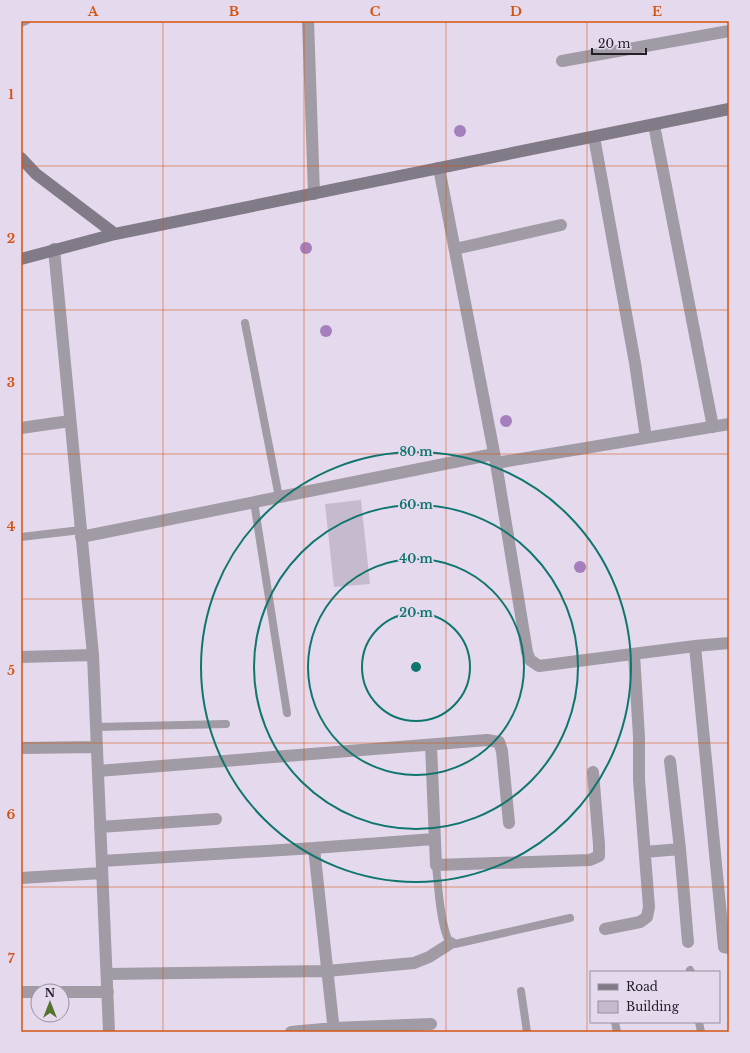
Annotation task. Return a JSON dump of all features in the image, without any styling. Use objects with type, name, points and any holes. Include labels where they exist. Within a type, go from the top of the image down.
[{"type":"street","points":[[308,21],[314,194]]},
{"type":"street","points":[[562,61],[729,31]]},
{"type":"street","points":[[21,258],[115,234],[729,109]]},
{"type":"street","points":[[654,125],[713,427]]},
{"type":"street","points":[[594,137],[636,363],[646,438]]},
{"type":"street","points":[[21,158],[36,174],[115,234]]},
{"type":"street","points":[[439,168],[495,458],[527,652],[530,660],[539,666],[729,643]]},
{"type":"street","points":[[455,249],[561,225]]},
{"type":"street","points":[[54,250],[93,655],[110,1032]]},
{"type":"street","points":[[21,428],[70,422]]},
{"type":"street","points":[[81,533],[495,458],[646,438],[729,424]]},
{"type":"street","points":[[695,646],[724,947],[729,948]]},
{"type":"street","points":[[605,929],[640,922],[647,917],[650,907],[639,780],[639,737],[634,654]]},
{"type":"street","points":[[21,657],[93,655]]},
{"type":"street","points":[[98,771],[487,740],[499,742],[502,751],[509,823]]},
{"type":"street","points":[[431,745],[436,865],[590,860],[599,856],[593,772]]},
{"type":"street","points":[[21,748],[97,747]]},
{"type":"street","points":[[670,761],[680,849],[688,942]]},
{"type":"street","points":[[100,827],[216,820]]},
{"type":"street","points":[[21,878],[102,867],[434,839]]},
{"type":"street","points":[[314,848],[334,1030]]},
{"type":"street","points":[[645,852],[680,849]]},
{"type":"street","points":[[107,974],[327,971],[414,963],[429,957],[451,943]]},
{"type":"street","points":[[70,992],[108,992]]},
{"type":"street","points":[[292,1032],[431,1024]]},
{"type":"lane","points":[[21,22],[26,21]]},
{"type":"lane","points":[[245,323],[279,497]]},
{"type":"lane","points":[[254,502],[287,713]]},
{"type":"lane","points":[[21,537],[81,533]]},
{"type":"lane","points":[[96,727],[226,724]]},
{"type":"lane","points":[[436,865],[443,926],[451,943],[455,944],[570,918]]},
{"type":"lane","points":[[521,992],[527,1032]]},
{"type":"building","points":[[361,500],[370,584],[334,587],[325,504]]}]
